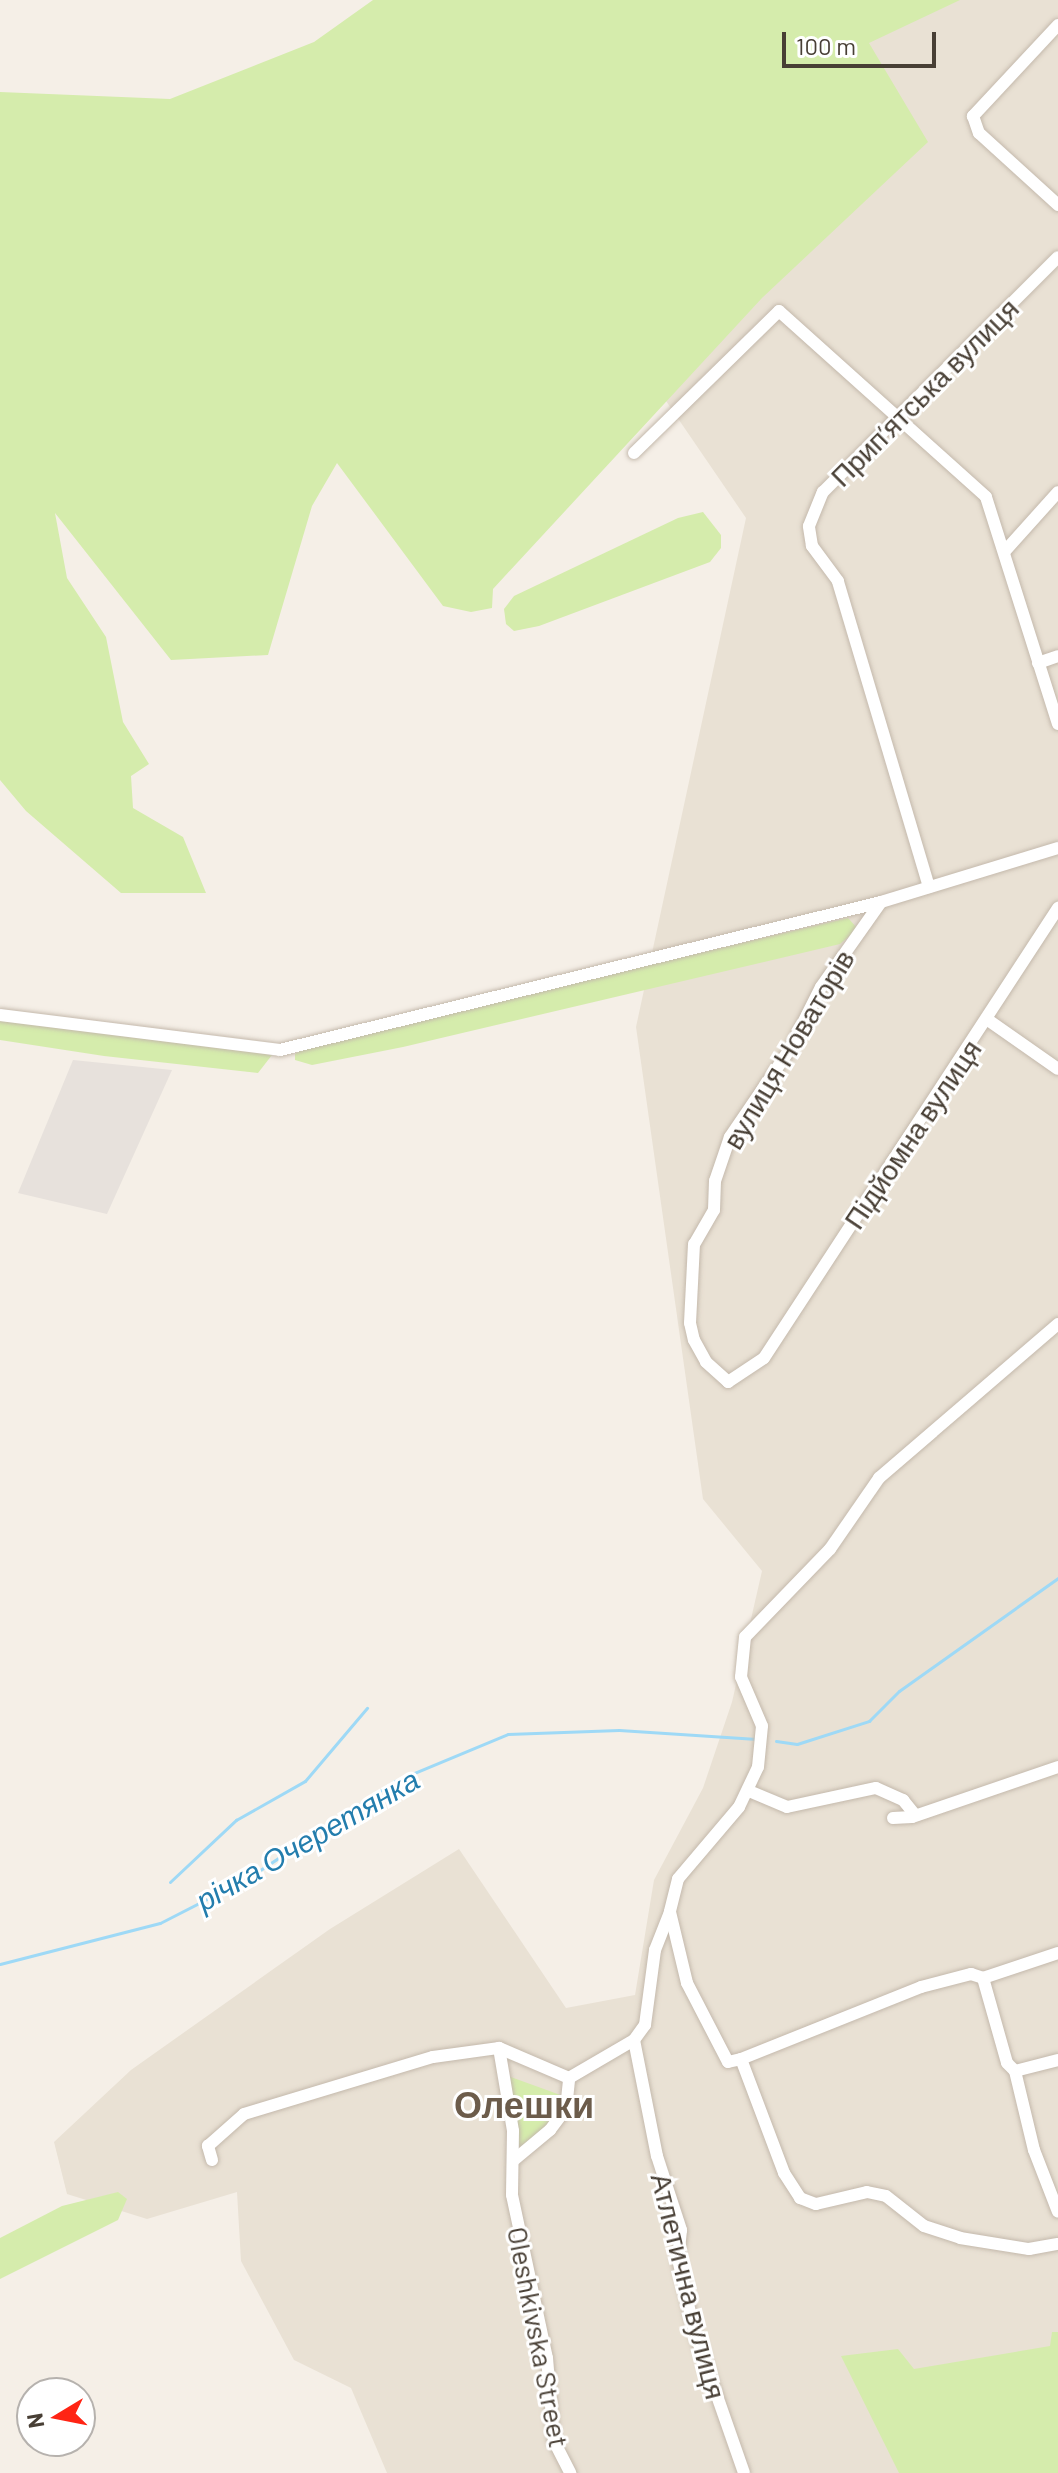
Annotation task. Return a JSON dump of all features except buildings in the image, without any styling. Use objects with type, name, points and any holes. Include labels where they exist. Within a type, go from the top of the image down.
[{"type":"street","points":[[1058,25],[973,116],[979,133],[1058,205]]},
{"type":"street","name":"Прип’ятська вулиця","points":[[929,887],[838,581],[824,570],[812,546],[809,526],[823,492],[899,421],[1058,257]]},
{"type":"street","points":[[634,453],[779,311],[986,497],[1058,724]]},
{"type":"street","points":[[1005,551],[1058,492]]},
{"type":"street","points":[[1038,663],[1058,656]]},
{"type":"street","points":[[0,1015],[280,1050],[881,902],[1058,848]]},
{"type":"street","name":"вулиця Новаторів","points":[[764,1358],[728,1382],[706,1362],[690,1323],[694,1244],[714,1210],[715,1181],[730,1137],[790,1049],[821,987],[881,902]]},
{"type":"street","name":"Підйомна вулиця","points":[[764,1358],[988,1020],[1058,908]]},
{"type":"street","points":[[988,1020],[1058,1069]]},
{"type":"street","points":[[569,2078],[634,2040],[645,2025],[655,1950],[670,1912],[678,1879],[749,1791],[762,1747],[755,1708],[739,1662],[745,1637],[830,1549],[879,1478],[1058,1324]]},
{"type":"street","points":[[893,1818],[915,1815],[1058,1767]]},
{"type":"street","points":[[749,1791],[787,1807],[876,1788],[903,1800],[915,1815]]},
{"type":"street","points":[[670,1912],[687,1983],[728,2062],[921,1987],[971,1974],[983,1978],[1058,1953]]},
{"type":"street","points":[[983,1978],[1007,2063],[1015,2071],[1034,2150],[1058,2212]]},
{"type":"street","name":"Атлетична вулиця","points":[[634,2040],[657,2156],[681,2230],[678,2259],[694,2330],[744,2473]]},
{"type":"street","points":[[212,2160],[208,2146],[244,2114],[433,2057],[499,2048],[569,2078]]},
{"type":"street","name":"Oleshkivska Street","points":[[499,2048],[514,2160],[512,2195],[547,2358],[554,2441],[570,2473]]},
{"type":"street","points":[[741,2059],[784,2173],[800,2198],[816,2204],[867,2192],[886,2196],[924,2226],[960,2238],[1029,2249],[1058,2244]]},
{"type":"street","points":[[1015,2071],[1058,2060]]},
{"type":"street","points":[[514,2160],[550,2130],[566,2109],[569,2078]]},
{"type":"shaded area","points":[[392,0],[1058,0],[1058,2473],[387,2473],[351,2388],[294,2360],[241,2261],[237,2192],[147,2219],[67,2194],[54,2142],[131,2070],[330,1929],[459,1849],[566,2008],[635,1995],[654,1880],[703,1788],[732,1702],[762,1571],[703,1499],[636,1027],[746,518]]},
{"type":"shaded area","points":[[73,1060],[172,1070],[107,1214],[18,1193]]},
{"type":"green space","points":[[373,0],[960,0],[869,43],[928,142],[762,298],[493,589],[492,608],[471,612],[443,606],[337,463],[312,506],[268,655],[171,660],[55,513],[67,578],[106,637],[123,722],[149,764],[131,776],[133,808],[183,837],[206,893],[121,893],[26,811],[0,780],[0,92],[170,99],[314,42]]},
{"type":"green space","points":[[703,512],[721,535],[721,548],[710,562],[539,626],[514,631],[506,624],[504,609],[514,596],[678,518]]},
{"type":"green space","points":[[848,918],[858,929],[840,944],[403,1047],[312,1065],[295,1060],[295,1054],[307,1046]]},
{"type":"green space","points":[[0,1018],[272,1055],[258,1073],[104,1056],[0,1040]]},
{"type":"green space","points":[[505,2075],[566,2097],[566,2109],[514,2160]]},
{"type":"green space","points":[[118,2192],[127,2199],[118,2220],[0,2279],[0,2238],[62,2206]]},
{"type":"green space","points":[[1052,2332],[1058,2332],[1058,2473],[899,2473],[841,2356],[898,2349],[914,2369],[1050,2346]]},
{"type":"waterway","name":"річка Очеретянка","points":[[776,1741],[797,1744],[869,1721],[899,1691],[1058,1578]]},
{"type":"waterway","points":[[170,1882],[236,1820],[305,1781],[367,1708]]},
{"type":"waterway","name":"річка Очеретянка","points":[[0,1964],[160,1923],[248,1878],[395,1781],[508,1734],[619,1730],[757,1739]]},
{"type":"district","name":"Олешки","points":[[524,2104]]}]
